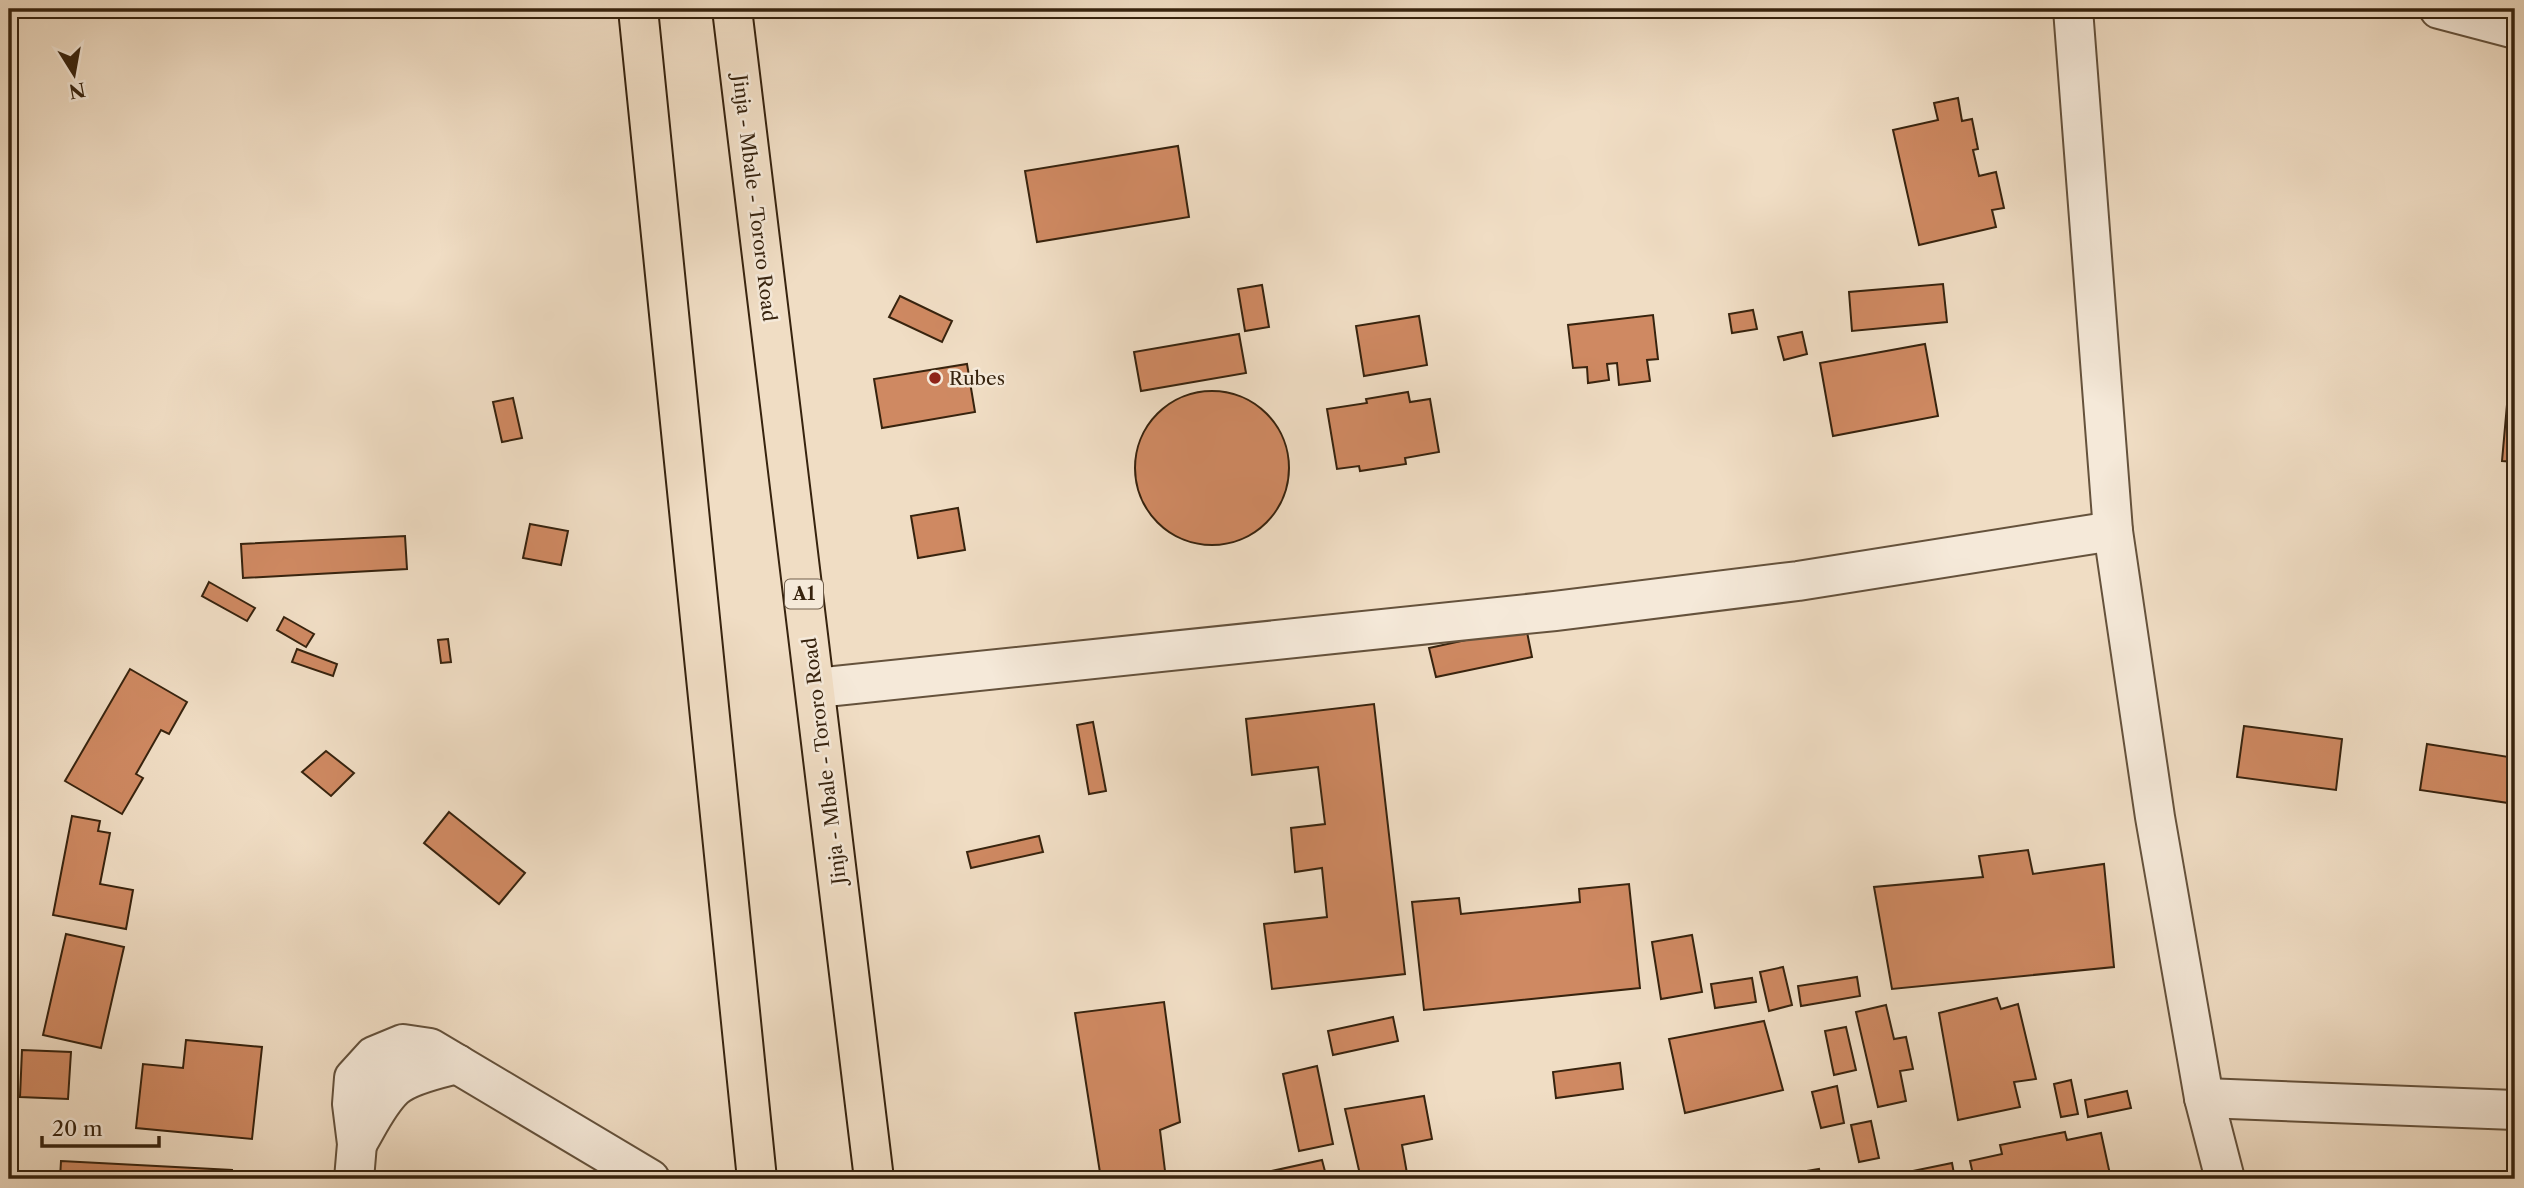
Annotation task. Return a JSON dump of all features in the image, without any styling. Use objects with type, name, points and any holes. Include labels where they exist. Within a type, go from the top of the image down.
[{"type":"highway","points":[[638,9],[757,1179]]},
{"type":"highway","name":"Jinja - Mbale - Tororo Road","points":[[732,9],[874,1179]]},
{"type":"street","points":[[2073,9],[2113,531],[2155,817],[2204,1098],[2225,1179]]},
{"type":"street","points":[[2439,9],[2515,29]]},
{"type":"street","points":[[816,688],[1555,611],[1798,581],[2113,531]]},
{"type":"street","points":[[356,1162],[352,1104],[355,1078],[374,1056],[403,1044],[430,1048],[650,1179]]},
{"type":"street","points":[[2204,1098],[2515,1111]]},
{"type":"building","points":[[1958,98],[1962,121],[1972,119],[1978,149],[1973,150],[1979,176],[1996,172],[2004,208],[1992,210],[1996,227],[1919,245],[1893,130],[1938,120],[1934,103]]},
{"type":"building","points":[[1178,146],[1189,217],[1037,242],[1025,171]]},
{"type":"building","points":[[1943,284],[1947,322],[1852,331],[1849,292]]},
{"type":"building","points":[[1262,285],[1269,327],[1245,331],[1238,289]]},
{"type":"building","points":[[900,296],[952,321],[942,342],[889,317]]},
{"type":"building","points":[[1753,310],[1757,329],[1732,333],[1729,314]]},
{"type":"building","points":[[1653,315],[1658,359],[1647,360],[1650,381],[1619,385],[1617,363],[1607,364],[1609,380],[1588,383],[1587,367],[1573,368],[1568,325]]},
{"type":"building","points":[[1419,316],[1427,365],[1364,376],[1356,326]]},
{"type":"building","points":[[1802,332],[1807,354],[1784,360],[1778,337]]},
{"type":"building","points":[[1239,334],[1246,373],[1141,391],[1134,352]]},
{"type":"building","points":[[2515,337],[2515,462],[2502,461]]},
{"type":"building","points":[[1925,344],[1938,416],[1833,436],[1820,363]]},
{"type":"building","points":[[967,364],[975,412],[882,428],[874,379]]},
{"type":"building","points":[[1212,391],[1242,397],[1267,413],[1283,438],[1289,468],[1283,498],[1267,523],[1242,539],[1212,545],[1182,539],[1157,523],[1141,498],[1135,468],[1141,438],[1157,413],[1182,397]]},
{"type":"building","points":[[1408,392],[1410,402],[1430,399],[1439,452],[1405,458],[1406,464],[1360,471],[1359,466],[1337,469],[1327,409],[1367,403],[1366,399]]},
{"type":"building","points":[[513,398],[522,438],[502,442],[493,402]]},
{"type":"building","points":[[958,508],[965,550],[918,558],[911,516]]},
{"type":"building","points":[[530,524],[568,531],[561,565],[523,558]]},
{"type":"building","points":[[405,536],[407,569],[243,578],[241,544]]},
{"type":"building","points":[[209,582],[255,608],[247,621],[202,596]]},
{"type":"building","points":[[284,617],[314,634],[306,647],[277,630]]},
{"type":"building","points":[[1526,627],[1532,657],[1436,677],[1429,648]]},
{"type":"building","points":[[448,639],[451,662],[441,663],[438,640]]},
{"type":"building","points":[[297,649],[337,664],[333,676],[292,662]]},
{"type":"building","points":[[130,669],[187,702],[169,734],[161,730],[136,774],[143,778],[122,814],[65,781]]},
{"type":"building","points":[[1374,704],[1405,974],[1272,989],[1264,924],[1327,917],[1322,868],[1295,872],[1291,828],[1325,824],[1318,767],[1252,775],[1246,719]]},
{"type":"building","points":[[1093,722],[1106,791],[1089,794],[1077,725]]},
{"type":"building","points":[[2244,726],[2342,739],[2336,790],[2237,777]]},
{"type":"building","points":[[2427,744],[2515,758],[2515,804],[2420,790]]},
{"type":"building","points":[[326,751],[354,773],[331,796],[302,772]]},
{"type":"building","points":[[449,812],[525,873],[499,904],[424,843]]},
{"type":"building","points":[[72,816],[100,821],[98,831],[110,833],[100,884],[133,890],[126,929],[53,915]]},
{"type":"building","points":[[1039,836],[1043,852],[971,868],[967,852]]},
{"type":"building","points":[[2028,850],[2033,874],[2104,864],[2114,967],[1892,989],[1874,887],[1983,877],[1979,856]]},
{"type":"building","points":[[1629,884],[1640,988],[1424,1010],[1412,902],[1459,898],[1461,914],[1580,902],[1579,889]]},
{"type":"building","points":[[66,934],[124,947],[101,1048],[43,1035]]},
{"type":"building","points":[[1692,935],[1702,992],[1661,999],[1652,942]]},
{"type":"building","points":[[1783,967],[1792,1005],[1769,1011],[1760,972]]},
{"type":"building","points":[[1857,977],[1860,996],[1801,1006],[1798,986]]},
{"type":"building","points":[[1752,978],[1756,1002],[1715,1008],[1711,984]]},
{"type":"building","points":[[1997,998],[2001,1009],[2018,1004],[2036,1079],[2014,1082],[2020,1107],[1958,1120],[1939,1013]]},
{"type":"building","points":[[1164,1002],[1180,1122],[1160,1130],[1166,1179],[1101,1179],[1075,1013]]},
{"type":"building","points":[[1886,1005],[1894,1039],[1906,1037],[1913,1069],[1900,1071],[1906,1101],[1878,1107],[1856,1012]]},
{"type":"building","points":[[1393,1017],[1398,1041],[1333,1055],[1328,1031]]},
{"type":"building","points":[[1764,1021],[1783,1090],[1685,1113],[1669,1039]]},
{"type":"building","points":[[1846,1027],[1856,1070],[1834,1075],[1825,1031]]},
{"type":"building","points":[[186,1040],[262,1047],[252,1139],[136,1128],[143,1064],[183,1068]]},
{"type":"building","points":[[22,1050],[71,1052],[68,1099],[20,1097]]},
{"type":"building","points":[[1620,1063],[1623,1089],[1556,1098],[1553,1072]]},
{"type":"building","points":[[1317,1066],[1333,1144],[1299,1151],[1283,1074]]},
{"type":"building","points":[[2071,1080],[2078,1114],[2061,1117],[2054,1084]]},
{"type":"building","points":[[1837,1086],[1844,1123],[1821,1128],[1812,1092]]},
{"type":"building","points":[[2127,1091],[2131,1108],[2088,1117],[2085,1100]]},
{"type":"building","points":[[1424,1096],[1432,1139],[1402,1145],[1408,1179],[1361,1179],[1345,1109]]},
{"type":"building","points":[[1871,1121],[1879,1158],[1859,1162],[1851,1125]]},
{"type":"building","points":[[2065,1132],[2067,1140],[2101,1133],[2111,1179],[1974,1179],[1970,1161],[2002,1154],[2000,1145]]},
{"type":"building","points":[[1322,1160],[1327,1179],[1259,1179],[1258,1174]]},
{"type":"building","points":[[61,1161],[232,1170],[232,1179],[60,1179]]},
{"type":"building","points":[[1952,1163],[1955,1179],[1899,1179],[1898,1174]]},
{"type":"building","points":[[1819,1169],[1821,1179],[1758,1179]]},
{"type":"place","name":"Rubes","points":[[935,378]]}]
